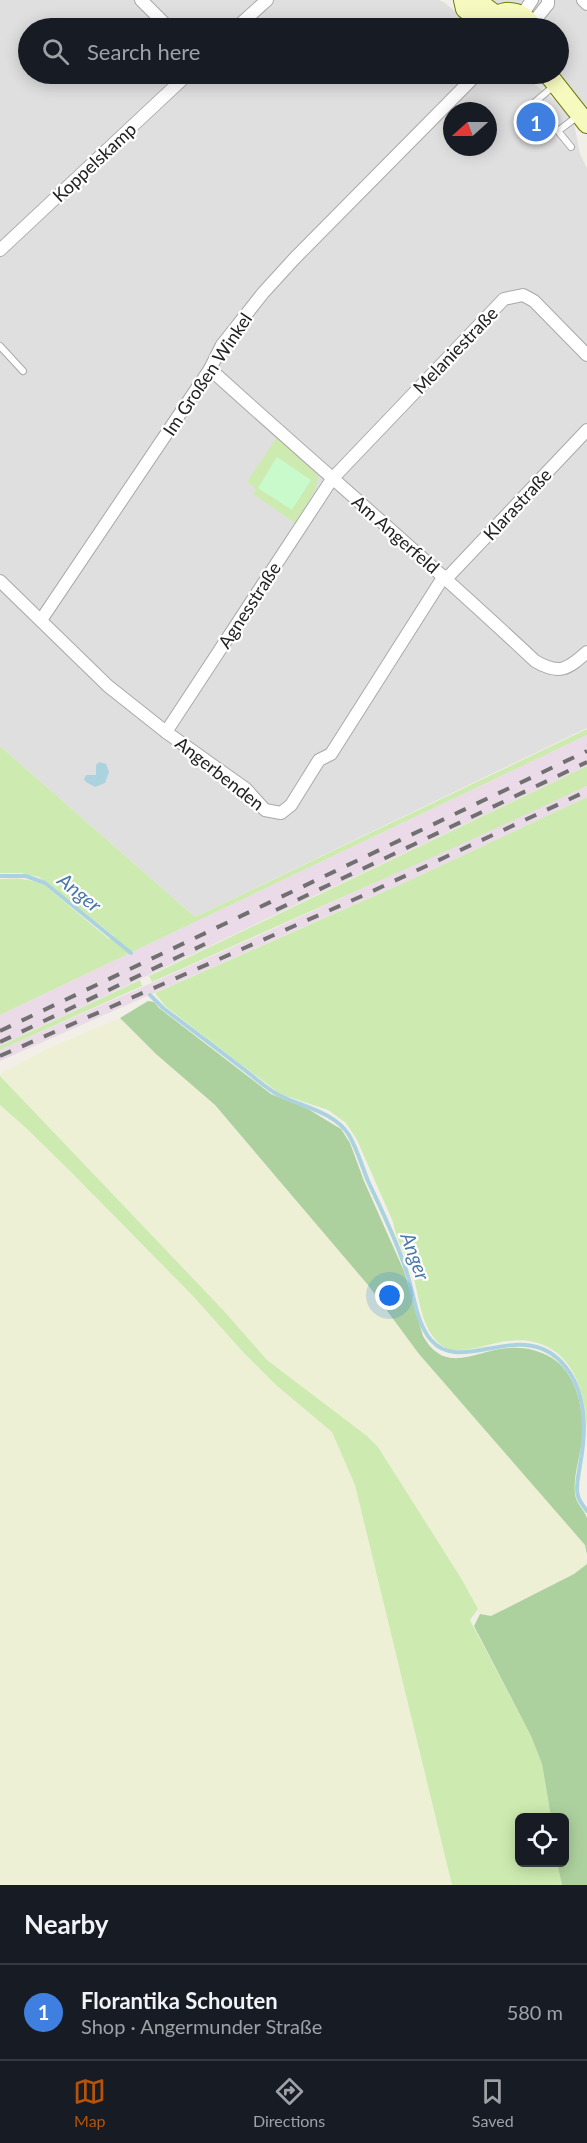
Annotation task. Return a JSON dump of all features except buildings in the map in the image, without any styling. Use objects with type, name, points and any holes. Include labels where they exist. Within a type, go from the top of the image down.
[{"type":"main road","points":[[463,0],[465,9],[481,18]]},
{"type":"main road","points":[[476,0],[487,18]]},
{"type":"main road","points":[[500,18],[512,12],[530,17]]},
{"type":"main road","points":[[554,84],[584,119]]},
{"type":"street","points":[[141,0],[158,18]]},
{"type":"street","points":[[250,18],[267,0]]},
{"type":"street","points":[[530,17],[548,4],[548,0]]},
{"type":"street","points":[[583,0],[587,4]]},
{"type":"street","name":"Koppelskamp","points":[[0,250],[177,84]]},
{"type":"street","name":"Im Großen Winkel","points":[[41,620],[210,369],[222,345],[279,276],[467,84]]},
{"type":"street","name":"Melaniestraße","points":[[332,479],[504,299],[524,295],[534,301],[587,355]]},
{"type":"street","name":"Am Angerfeld","points":[[210,369],[332,479],[446,577],[535,661],[548,668],[562,670],[574,664],[587,652]]},
{"type":"street","name":"Klarastraße","points":[[446,577],[587,430]]},
{"type":"street","name":"Agnesstraße","points":[[166,732],[332,479]]},
{"type":"street","name":"Angerbenden","points":[[0,581],[108,686],[166,732],[246,789],[265,810],[281,813],[291,805],[319,760],[331,754],[446,577]]},
{"type":"lane","points":[[544,84],[535,102],[571,147]]},
{"type":"lane","points":[[558,131],[584,119]]},
{"type":"lane","points":[[0,346],[23,371]]},
{"type":"shaded area","points":[[0,0],[439,0],[463,18],[18,18],[18,84],[534,84],[572,113],[580,154],[587,168],[587,728],[195,917],[0,746]]},
{"type":"shaded area","points":[[480,0],[587,0],[587,113],[565,84],[569,84],[569,18],[519,18]]},
{"type":"shaded area","points":[[545,99],[575,143],[566,151],[534,117],[531,119],[528,116]]},
{"type":"shaded area","points":[[587,735],[587,766],[0,1046],[0,1015]]},
{"type":"shaded area","points":[[587,786],[587,797],[419,876],[0,1061],[0,1050]]},
{"type":"green space","points":[[277,437],[318,475],[316,489],[295,523],[253,494],[256,489],[247,482]]},
{"type":"green space","points":[[277,457],[311,480],[292,510],[258,488]]},
{"type":"green space","points":[[587,729],[587,735],[0,1015],[0,879],[22,879],[44,885],[109,939],[114,936],[39,877],[21,873],[0,873],[0,746],[195,917]]},
{"type":"green space","points":[[587,766],[587,786],[152,982],[149,976]]},
{"type":"green space","points":[[587,797],[587,1428],[582,1393],[576,1377],[556,1353],[543,1345],[526,1341],[507,1341],[458,1350],[444,1347],[436,1340],[425,1322],[411,1269],[393,1222],[357,1140],[346,1123],[328,1110],[280,1094],[165,1006],[155,993],[419,876]]},
{"type":"green space","points":[[140,980],[142,986],[0,1050],[0,1046]]},
{"type":"green space","points":[[148,1001],[154,1002],[271,1094],[308,1109],[341,1129],[350,1143],[364,1181],[404,1271],[423,1336],[432,1348],[441,1355],[451,1358],[462,1358],[509,1348],[531,1350],[552,1358],[568,1373],[578,1394],[582,1418],[582,1440],[575,1494],[587,1518],[587,1555],[585,1545],[419,1354],[368,1285],[215,1105],[156,1054],[120,1018]]},
{"type":"green space","points":[[120,1018],[156,1054],[214,1105],[368,1285],[419,1354],[585,1545],[587,1564],[575,1574],[491,1616],[480,1614],[461,1578],[378,1447],[367,1436],[267,1360],[224,1311],[0,1076],[47,1049]]},
{"type":"green space","points":[[0,1076],[224,1311],[267,1360],[367,1436],[378,1447],[461,1578],[478,1609],[470,1620],[531,1736],[542,1764],[550,1813],[515,1813],[515,1867],[558,1867],[562,1885],[452,1885],[355,1485],[332,1432],[276,1385],[193,1296],[70,1171],[0,1105]]},
{"type":"green space","points":[[0,1105],[70,1171],[193,1296],[276,1385],[332,1432],[355,1485],[452,1885],[0,1885]]},
{"type":"green space","points":[[587,1564],[587,1885],[562,1885],[558,1867],[569,1867],[569,1813],[550,1813],[542,1764],[531,1736],[474,1626],[480,1614],[491,1616],[574,1574]]},
{"type":"water","points":[[99,762],[106,764],[109,772],[105,783],[95,787],[84,779],[86,775],[96,775],[96,765]]},
{"type":"waterway","name":"Anger","points":[[0,876],[26,876],[45,883],[131,953]]},
{"type":"waterway","name":"Anger","points":[[150,995],[163,1008],[269,1089],[328,1116],[343,1127],[349,1135],[394,1238],[407,1273],[419,1317],[431,1340],[444,1350],[460,1352],[516,1345],[535,1347],[554,1355],[570,1373],[580,1394],[584,1418],[577,1488],[579,1500],[587,1511]]},
{"type":"railway","points":[[0,1031],[587,751]]},
{"type":"railway","points":[[276,910],[587,762]]},
{"type":"railway","points":[[0,1056],[362,896],[587,791]]},
{"type":"railway","points":[[0,1042],[205,944]]},
{"type":"place","name":"Florantika Schouten","points":[[536,122]]}]
